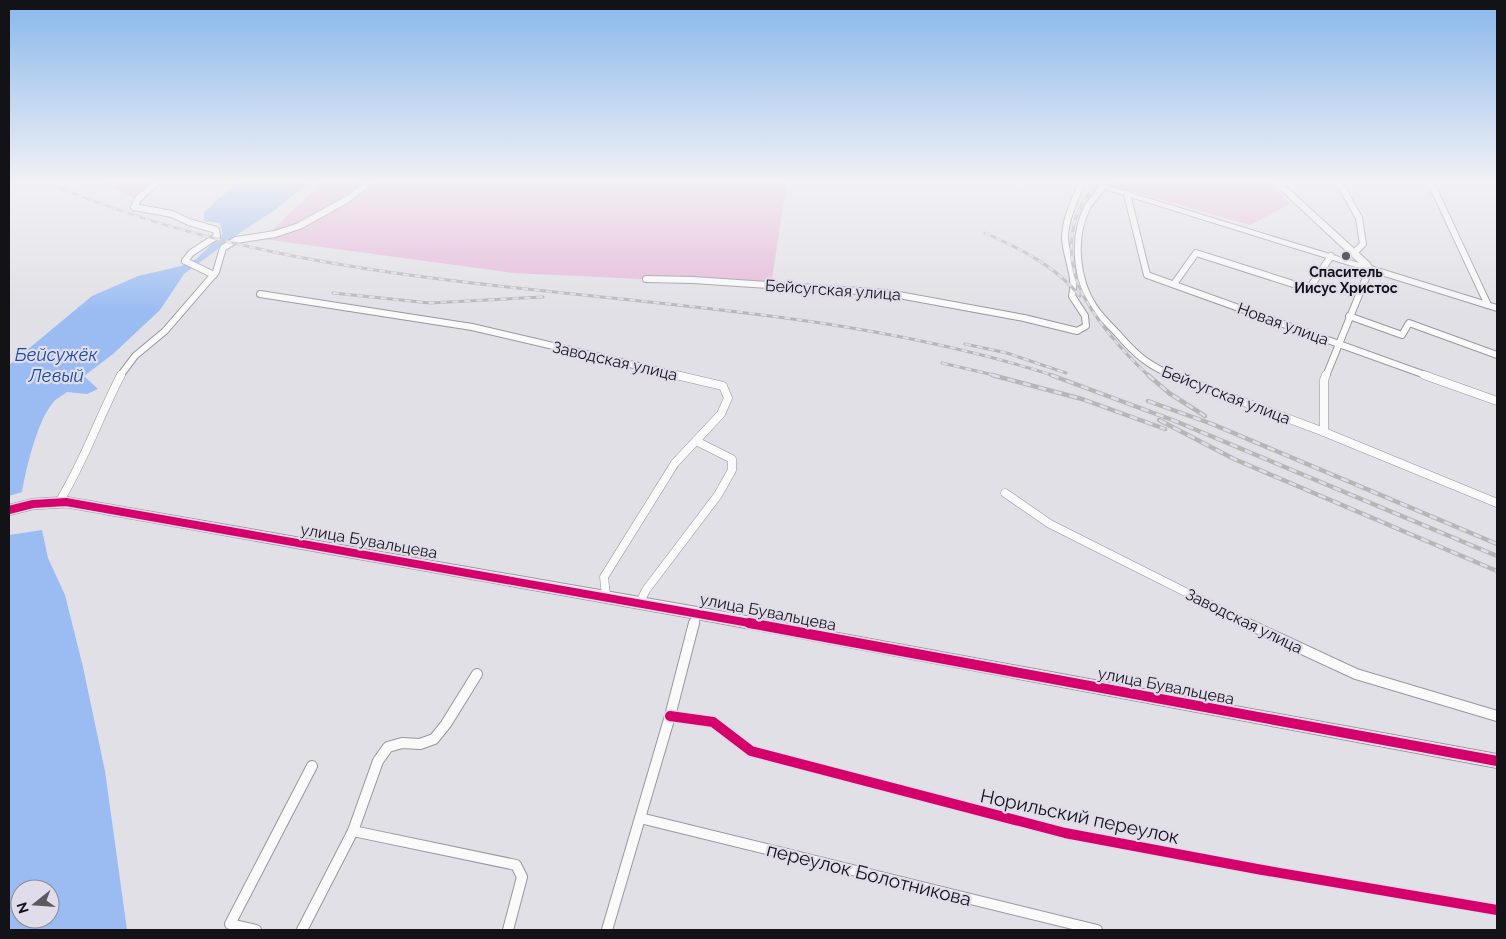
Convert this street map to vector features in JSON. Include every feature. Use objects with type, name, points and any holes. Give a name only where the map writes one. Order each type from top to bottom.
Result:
[{"type":"street","points":[[199,225],[216,230],[217,236],[191,253],[185,261],[214,275]]},
{"type":"street","points":[[59,502],[75,476],[102,411],[123,370],[134,356],[165,331],[214,275],[223,248],[236,240],[252,239],[301,225]]},
{"type":"street","name":"Бейсугская улица","points":[[646,279],[693,280],[888,293],[1024,318],[1077,331],[1086,326],[1084,316],[1072,296],[1075,289],[1067,250],[1065,231],[1067,225]]},
{"type":"street","name":"Бейсугская улица","points":[[1080,225],[1077,242],[1083,284],[1094,307],[1136,355],[1161,372],[1185,378],[1324,432],[1497,503]]},
{"type":"street","name":"Новая улица","points":[[1134,225],[1147,275],[1497,401]]},
{"type":"street","points":[[1228,225],[1493,307]]},
{"type":"street","points":[[1323,225],[1370,268]]},
{"type":"street","points":[[1354,253],[1363,244],[1360,225]]},
{"type":"street","points":[[1452,225],[1493,307]]},
{"type":"street","points":[[1174,284],[1196,253],[1309,289],[1340,240]]},
{"type":"street","points":[[1324,432],[1324,380],[1370,268]]},
{"type":"street","name":"Заводская улица","points":[[260,294],[472,327],[723,386],[728,398],[721,414],[675,463],[604,577],[606,596]]},
{"type":"street","points":[[1349,316],[1402,335],[1409,323],[1497,355]]},
{"type":"street","points":[[640,602],[646,590],[718,495],[732,470],[732,459],[696,441]]},
{"type":"street","name":"Заводская улица","points":[[1005,493],[1050,524],[1356,674],[1497,716]]},
{"type":"street","name":"улица Бувальцева","points":[[9,510],[32,504],[59,502],[76,504],[640,602],[1497,761]]},
{"type":"street","points":[[607,930],[670,716],[697,613]]},
{"type":"street","points":[[302,930],[353,831],[378,761],[388,747],[402,743],[420,744],[434,739],[446,724],[476,674]]},
{"type":"street","name":"Норильский переулок","points":[[670,716],[713,722],[751,751],[1065,834],[1497,910]]},
{"type":"street","points":[[256,930],[230,924],[312,766]]},
{"type":"street","name":"переулок Болотникова","points":[[640,818],[1098,930]]},
{"type":"street","points":[[353,831],[516,865],[522,877],[508,930]]},
{"type":"shaded area","points":[[278,225],[780,225],[771,285],[514,273],[263,239]]},
{"type":"water","name":"Бейсужёк Левый","points":[[220,225],[252,225],[184,274],[160,310],[113,354],[84,376],[98,389],[87,394],[67,392],[53,402],[37,434],[22,492],[9,496],[9,365],[92,296],[138,276],[181,266],[196,259],[223,234]]},
{"type":"water","points":[[42,530],[48,558],[65,595],[83,667],[105,771],[127,930],[9,930],[9,535]]},
{"type":"railway","points":[[166,225],[291,256],[418,276],[804,320],[931,343],[1055,376]]},
{"type":"railway","points":[[1074,225],[1071,248],[1076,279],[1082,293],[1104,327],[1121,348],[1148,375]]},
{"type":"railway","points":[[985,233],[1036,259],[1059,275],[1080,296]]},
{"type":"railway","points":[[333,293],[430,303],[543,297]]},
{"type":"railway","points":[[965,344],[1007,353],[1066,373]]},
{"type":"railway","points":[[942,363],[998,376]]},
{"type":"railway","points":[[992,375],[1082,399],[1165,429]]},
{"type":"railway","points":[[1051,375],[1175,421],[1497,556]]},
{"type":"railway","points":[[1148,375],[1169,393],[1205,416]]},
{"type":"railway","points":[[1148,401],[1212,424],[1497,544]]},
{"type":"railway","points":[[1159,420],[1234,459],[1497,571]]},
{"type":"cycle path","points":[[9,510],[33,504],[66,502],[697,613],[1497,761]]},
{"type":"cycle path","points":[[670,716],[713,722],[751,751],[1065,833],[1257,869],[1497,910]]},
{"type":"place","name":"Спаситель Иисус Христос","points":[[1346,256]]}]
